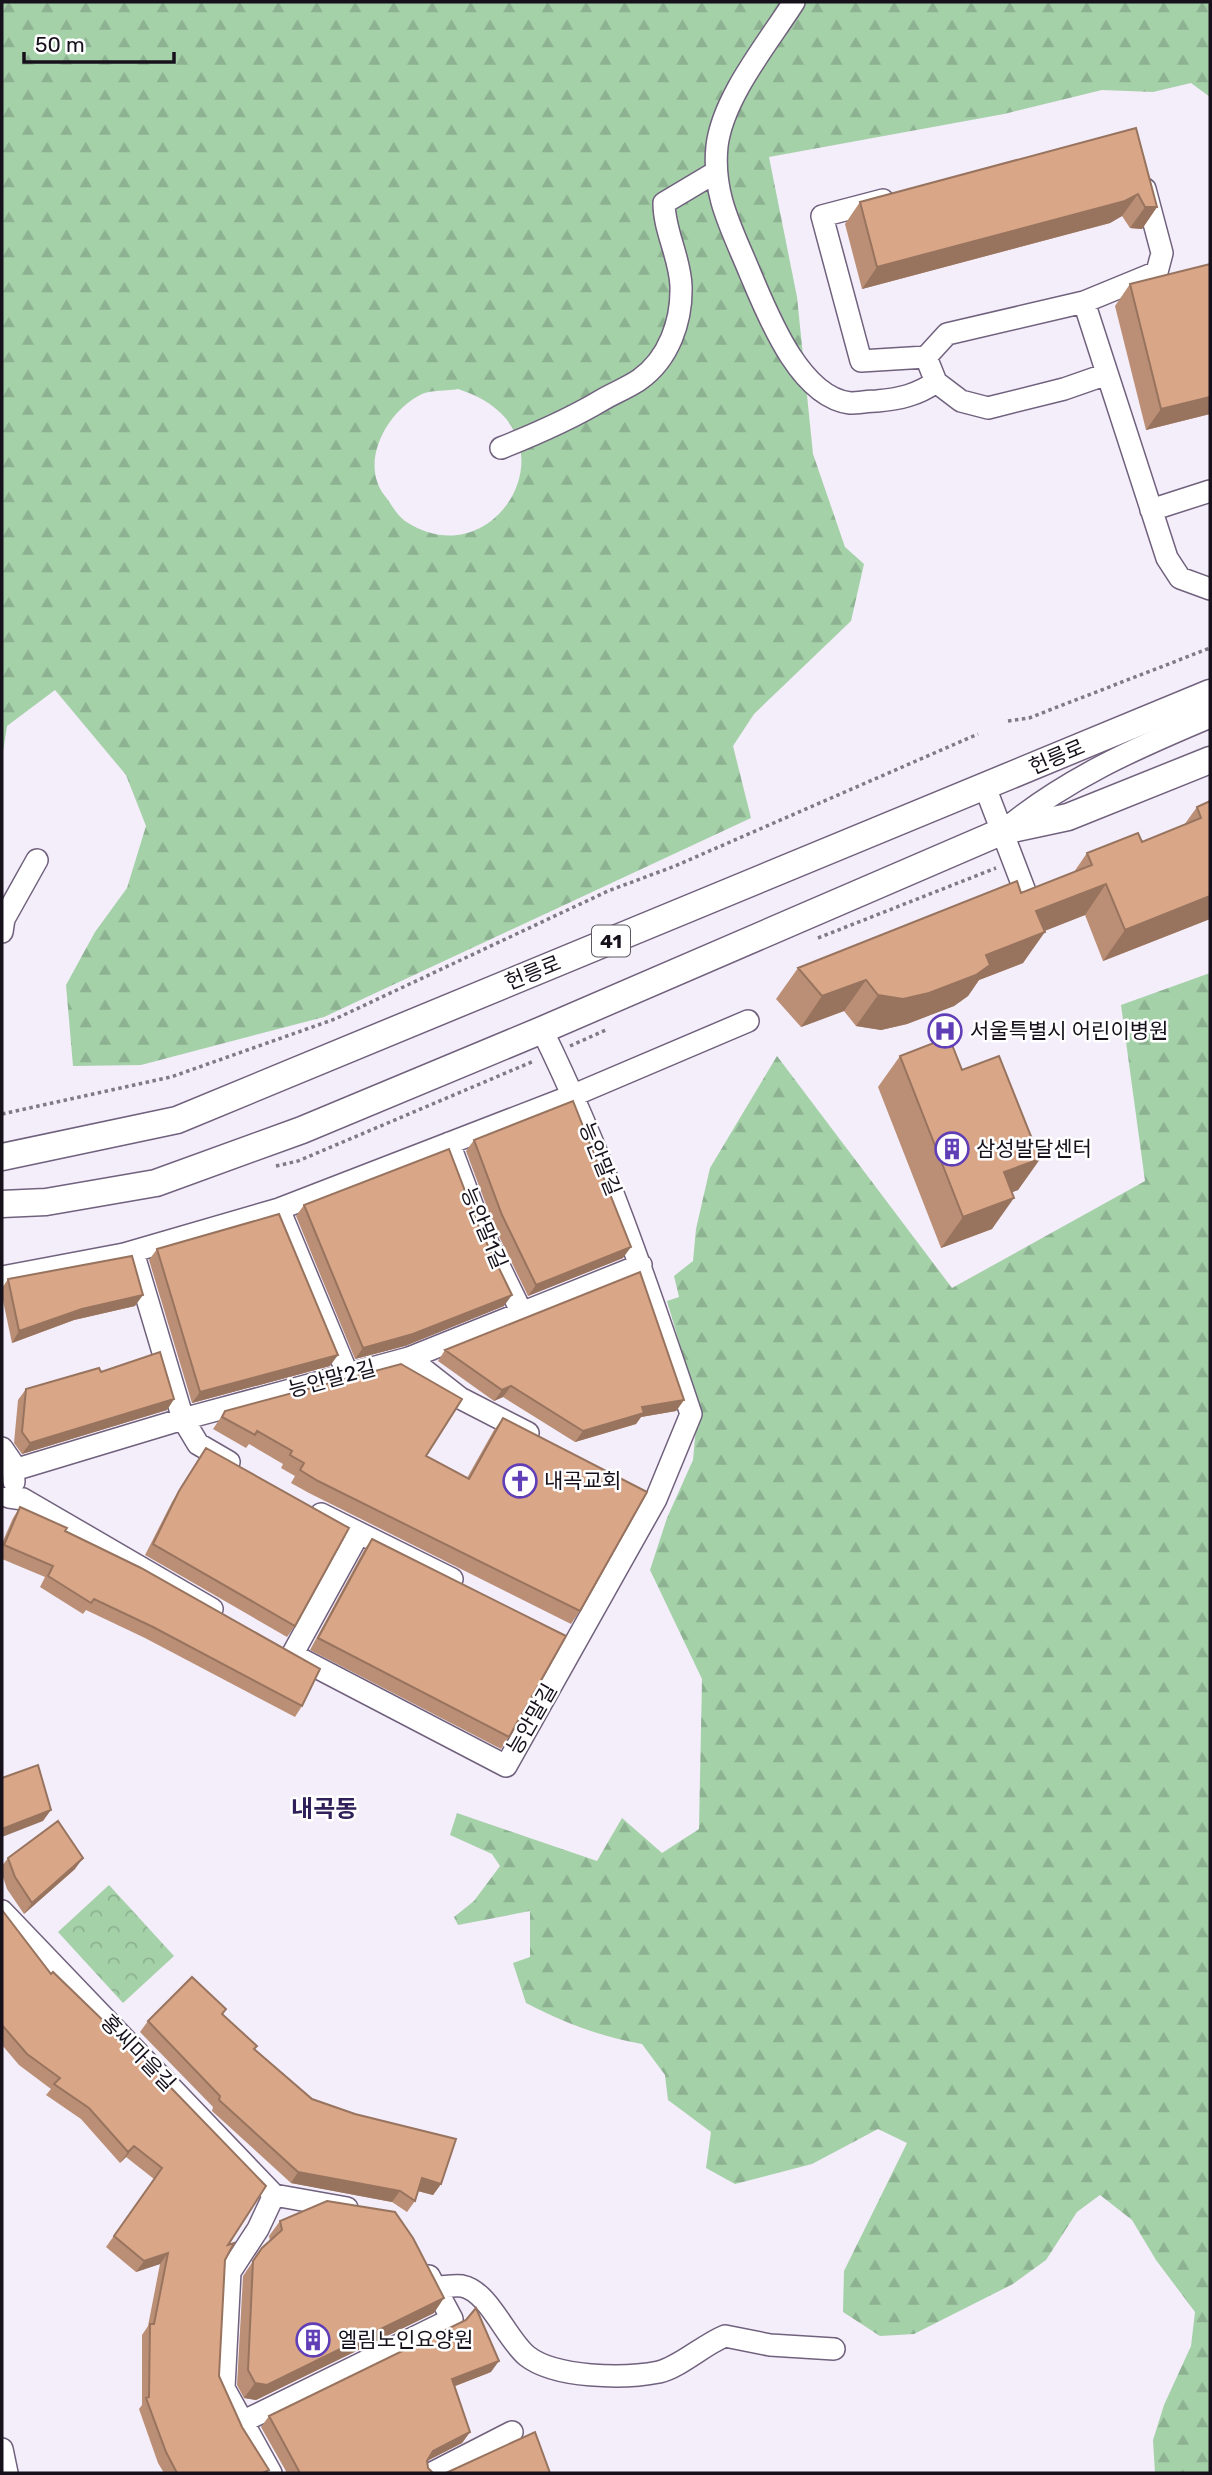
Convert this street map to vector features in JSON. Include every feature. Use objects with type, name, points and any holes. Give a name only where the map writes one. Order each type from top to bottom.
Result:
[{"type":"main road","name":"헌릉로","points":[[2,1157],[177,1120],[1210,693]]},
{"type":"main road","points":[[2,1204],[46,1202],[156,1184],[302,1130],[542,1030],[1003,831],[1068,817],[1210,760]]},
{"type":"street","points":[[794,2],[744,77],[726,116],[718,143],[716,172],[719,199],[774,327],[791,358],[823,390],[848,403],[917,395],[936,382]]},
{"type":"street","points":[[501,448],[568,421],[641,379],[663,355],[674,334],[681,284],[672,240],[664,220],[664,203],[716,172]]},
{"type":"street","points":[[902,195],[822,216],[861,361],[926,358],[947,334],[1084,302],[1157,272],[1162,253],[1140,174]]},
{"type":"street","points":[[1084,302],[1167,558],[1180,578],[1210,589]]},
{"type":"street","points":[[926,358],[936,382],[961,401],[988,408],[1064,389],[1107,374]]},
{"type":"street","points":[[1151,510],[1210,491]]},
{"type":"street","points":[[1003,831],[1042,798],[1144,745],[1210,717]]},
{"type":"street","points":[[985,788],[1026,894]]},
{"type":"street","points":[[3,923],[37,860]]},
{"type":"street","name":"능안말길","points":[[574,1095],[748,1021]]},
{"type":"street","name":"능안말길","points":[[268,1641],[506,1766],[576,1641],[691,1414],[641,1265],[574,1095],[542,1030]]},
{"type":"street","points":[[2,1278],[133,1252],[279,1209],[574,1095]]},
{"type":"street","name":"능안말1길","points":[[449,1143],[482,1231],[522,1313]]},
{"type":"street","points":[[279,1209],[348,1374]]},
{"type":"street","points":[[133,1252],[183,1419],[198,1444],[245,1471]]},
{"type":"street","name":"능안말2길","points":[[14,1470],[183,1419],[408,1358],[641,1265]]},
{"type":"street","points":[[408,1358],[460,1398],[545,1442]]},
{"type":"street","points":[[2,1448],[14,1470],[5,1501],[23,1499],[233,1621]]},
{"type":"street","points":[[303,1505],[468,1587]]},
{"type":"street","points":[[292,1655],[359,1533]]},
{"type":"street","points":[[552,1629],[576,1641]]},
{"type":"street","name":"홍씨마을길","points":[[2,1911],[274,2195]]},
{"type":"street","points":[[271,2473],[224,2388],[230,2272],[258,2229],[274,2195],[364,2211]]},
{"type":"street","points":[[244,2421],[452,2319],[418,2256]]},
{"type":"street","points":[[435,2287],[464,2286],[482,2297],[511,2339],[527,2355],[547,2368],[598,2374],[661,2371],[725,2336],[770,2345],[834,2349]]},
{"type":"street","points":[[432,2473],[512,2432]]},
{"type":"street","points":[[2,2449],[7,2473]]},
{"type":"path","points":[[1008,721],[1029,718],[1210,648]]},
{"type":"path","points":[[2,1114],[171,1077],[335,1019],[608,891],[675,866],[978,734]]},
{"type":"green space","points":[[2,2],[1210,2],[1210,97],[1191,83],[1153,92],[1102,90],[1004,114],[769,157],[797,297],[813,454],[845,547],[864,564],[851,621],[754,714],[733,746],[751,818],[324,1017],[141,1065],[73,1066],[66,985],[95,932],[127,888],[146,826],[126,775],[55,690],[7,726],[2,758]],"holes":[[[458,389],[496,409],[516,435],[521,465],[514,493],[496,517],[470,532],[439,535],[405,521],[377,483],[376,453],[388,424],[410,402],[430,392]]]},
{"type":"green space","points":[[1210,973],[1210,2473],[1155,2473],[1153,2440],[1164,2405],[1191,2346],[1195,2312],[1156,2260],[1132,2220],[1100,2195],[1077,2212],[1046,2260],[1013,2284],[914,2334],[880,2336],[843,2312],[844,2271],[907,2143],[878,2129],[812,2164],[735,2184],[706,2168],[711,2132],[668,2100],[665,2075],[642,2044],[582,2028],[526,2003],[513,1963],[530,1957],[530,1911],[458,1925],[454,1917],[474,1901],[500,1866],[492,1854],[450,1835],[457,1813],[597,1861],[622,1818],[662,1853],[699,1829],[702,1679],[650,1570],[667,1518],[693,1460],[698,1406],[667,1301],[679,1297],[674,1276],[693,1261],[696,1229],[710,1168],[777,1056],[952,1288],[1145,1181],[1121,1005]]},
{"type":"green space","points":[[109,1885],[174,1956],[123,2003],[58,1932]]},
{"type":"building","points":[[1136,128],[1157,207],[1145,207],[1138,194],[1125,201],[877,267],[860,202]]},
{"type":"building","points":[[1210,264],[1210,397],[1161,409],[1130,284]]},
{"type":"building","points":[[1210,801],[1210,896],[1125,930],[1106,884],[1036,911],[1045,932],[986,955],[990,965],[976,975],[929,993],[903,999],[878,995],[866,980],[822,996],[798,968],[1017,881],[1021,893],[1092,865],[1087,853],[1138,833],[1142,842],[1201,818],[1197,807]]},
{"type":"building","points":[[949,1037],[962,1070],[999,1056],[1040,1159],[1004,1172],[1014,1198],[963,1217],[900,1056]]},
{"type":"building","points":[[573,1101],[631,1247],[536,1285],[502,1215],[474,1140]]},
{"type":"building","points":[[449,1149],[478,1225],[512,1295],[413,1334],[363,1348],[304,1205]]},
{"type":"building","points":[[279,1214],[338,1355],[200,1392],[157,1249]]},
{"type":"building","points":[[132,1256],[143,1295],[82,1309],[19,1331],[8,1279]]},
{"type":"building","points":[[640,1272],[684,1400],[642,1407],[644,1413],[583,1431],[511,1386],[502,1390],[445,1350]]},
{"type":"building","points":[[160,1352],[174,1399],[30,1443],[22,1432],[26,1389],[99,1368],[101,1372]]},
{"type":"building","points":[[401,1364],[462,1399],[426,1456],[469,1479],[503,1418],[647,1492],[580,1611],[318,1481],[300,1470],[304,1463],[290,1455],[292,1451],[257,1431],[255,1435],[222,1417],[225,1411]]},
{"type":"building","points":[[206,1448],[349,1528],[295,1626],[153,1544],[179,1491]]},
{"type":"building","points":[[20,1507],[67,1528],[65,1531],[141,1568],[320,1669],[302,1706],[153,1627],[94,1599],[91,1603],[48,1576],[53,1566],[4,1545]]},
{"type":"building","points":[[372,1539],[566,1636],[509,1737],[318,1638]]},
{"type":"building","points":[[38,1765],[51,1810],[2,1829],[2,1778]]},
{"type":"building","points":[[58,1821],[83,1858],[32,1903],[15,1877],[8,1858]]},
{"type":"building","points":[[2,1910],[51,1974],[53,1972],[147,2063],[266,2186],[228,2245],[234,2243],[225,2260],[219,2376],[242,2427],[269,2470],[263,2473],[177,2473],[166,2452],[146,2398],[149,2397],[150,2324],[154,2324],[168,2253],[144,2261],[114,2236],[162,2168],[134,2146],[128,2152],[89,2108],[54,2084],[60,2078],[27,2054],[2,2025]]},
{"type":"building","points":[[192,1977],[226,2009],[222,2014],[257,2046],[254,2049],[312,2099],[355,2114],[456,2139],[441,2184],[422,2178],[415,2201],[400,2191],[298,2172],[219,2100],[220,2096],[148,2021]]},
{"type":"building","points":[[327,2201],[395,2212],[413,2238],[444,2298],[267,2385],[255,2383],[248,2370],[253,2261],[262,2248],[282,2230],[280,2221]]},
{"type":"building","points":[[476,2308],[499,2361],[452,2379],[470,2432],[433,2451],[427,2461],[428,2468],[433,2473],[300,2473],[269,2416],[466,2320]]},
{"type":"building","points":[[535,2432],[550,2473],[446,2473]]},
{"type":"place","name":"서울특별시 어린이병원","points":[[945,1031]]},
{"type":"place","name":"삼성발달센터","points":[[952,1149]]},
{"type":"place","name":"내곡교회","points":[[520,1481]]},
{"type":"place","name":"엘림노인요양원","points":[[313,2340]]},
{"type":"district","name":"내곡동","points":[[324,1809]]}]
